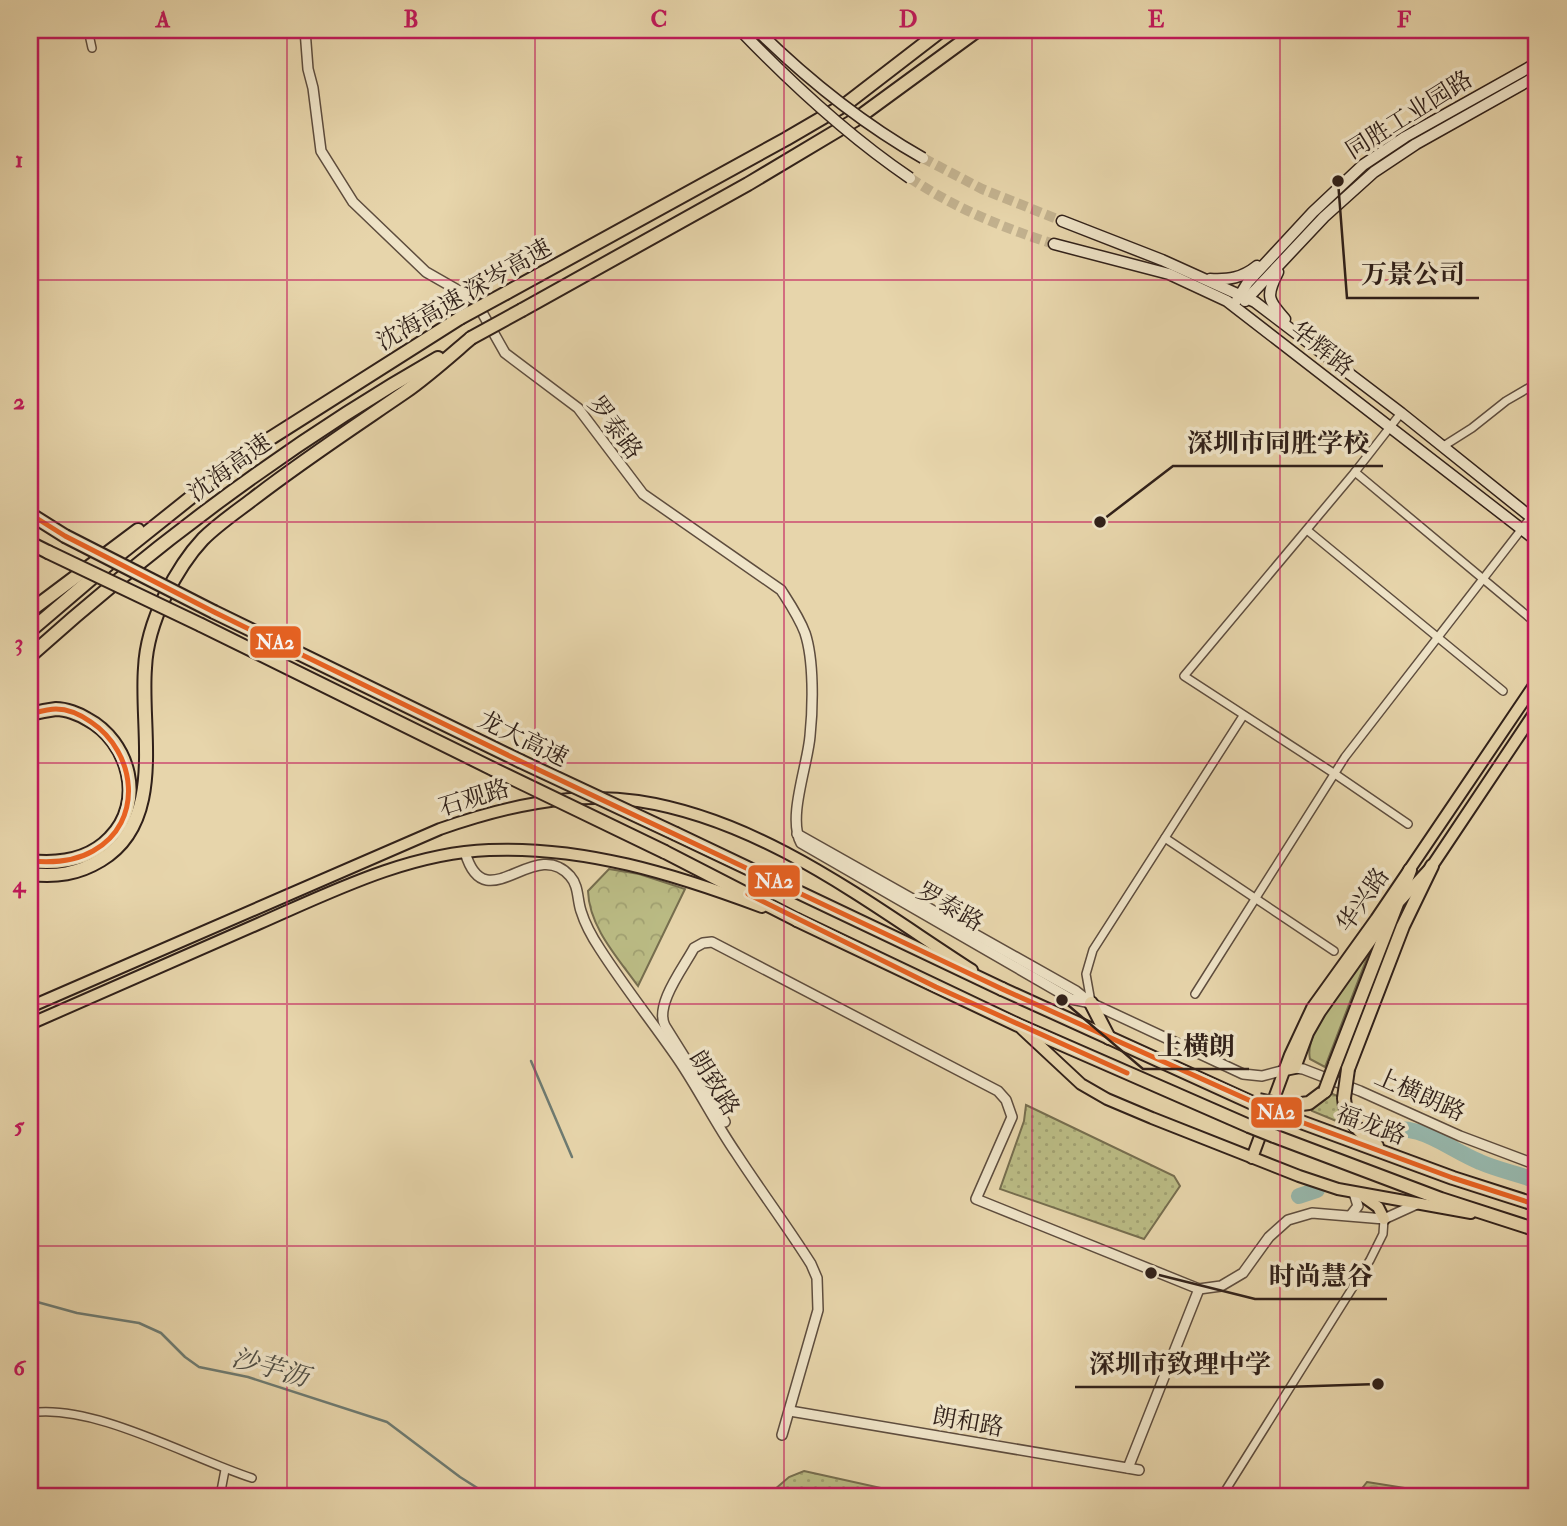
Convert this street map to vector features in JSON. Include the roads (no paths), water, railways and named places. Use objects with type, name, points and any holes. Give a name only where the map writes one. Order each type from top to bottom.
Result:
[{"type":"highway","name":"沈海高速 深岑高速","points":[[30,631],[125,550],[244,455],[460,318],[846,104],[942,30]]},
{"type":"highway","name":"沈海高速 深岑高速","points":[[471,338],[671,228],[855,120],[978,30]]},
{"type":"highway","name":"沈海高速","points":[[30,656],[153,551],[243,483],[351,410],[471,338]]},
{"type":"highway","points":[[30,874],[47,876],[71,873],[93,865],[116,849],[133,826],[140,807],[145,778],[143,690],[149,636],[164,597],[182,565],[225,520],[274,482],[409,389],[471,338]]},
{"type":"highway","points":[[30,611],[202,479],[244,455]]},
{"type":"highway","name":"龙大高速","points":[[30,517],[214,612],[520,761],[1002,989]]},
{"type":"highway","name":"龙大高速","points":[[30,543],[664,852],[797,920]]},
{"type":"highway","points":[[30,714],[59,709],[98,724],[110,735],[122,754],[128,769],[130,786],[121,821],[111,837],[96,849],[63,862],[30,861]]},
{"type":"highway","points":[[1382,1151],[1352,1123],[1345,1107],[1349,1069],[1403,926],[1432,866]]},
{"type":"highway","points":[[1284,1111],[1309,1104],[1325,1091],[1410,870]]},
{"type":"highway","name":"福龙路","points":[[797,920],[1018,1025],[1249,1126],[1441,1199],[1537,1230]]},
{"type":"highway","name":"福龙路","points":[[1002,989],[1234,1093],[1453,1178],[1537,1205]]},
{"type":"highway","points":[[1091,1003],[1109,1038]]},
{"type":"main road","points":[[740,30],[828,114],[911,178]]},
{"type":"main road","points":[[757,30],[851,109],[923,158]]},
{"type":"main road","name":"同胜工业园路","points":[[1236,307],[1277,251],[1329,197],[1375,156],[1537,63]]},
{"type":"main road","name":"同胜工业园路","points":[[1243,296],[1285,260],[1337,205],[1386,163],[1537,76]]},
{"type":"main road","name":"华辉路","points":[[1062,221],[1243,296],[1299,335],[1534,520]]},
{"type":"main road","name":"华辉路","points":[[1054,244],[1169,274],[1236,307],[1537,541]]},
{"type":"main road","points":[[1202,278],[1238,278],[1277,251]]},
{"type":"main road","points":[[1285,260],[1271,286],[1269,297],[1299,335]]},
{"type":"main road","name":"华兴路","points":[[1252,1158],[1290,1069],[1312,1008],[1410,870],[1537,681]]},
{"type":"main road","name":"华兴路","points":[[1290,1069],[1320,1012],[1394,907],[1432,866],[1537,709]]},
{"type":"main road","name":"石观路","points":[[30,1007],[440,829],[480,815],[522,805],[604,798],[670,808],[708,818],[752,836],[834,880],[1002,989]]},
{"type":"main road","name":"石观路","points":[[30,1024],[328,893],[393,868],[465,852],[546,851],[646,868],[694,882],[797,920]]},
{"type":"main road","points":[[1018,1025],[1066,1071],[1093,1092],[1252,1158],[1354,1193],[1498,1217]]},
{"type":"main road","points":[[1354,1193],[1373,1202],[1384,1219]]},
{"type":"street","points":[[88,30],[92,48]]},
{"type":"street","name":"罗泰路","points":[[305,30],[308,69],[321,151],[353,202],[426,272],[475,300],[505,353],[578,408],[643,494],[781,590],[795,611],[805,634],[811,689],[810,736],[797,817],[797,834],[1076,991],[1091,1003],[1242,1074],[1262,1076],[1290,1069]]},
{"type":"street","points":[[1442,447],[1506,401],[1537,383]]},
{"type":"street","points":[[1401,414],[1184,676],[1408,824]]},
{"type":"street","points":[[1355,472],[1537,624]]},
{"type":"street","points":[[1195,994],[1345,757],[1522,529],[1534,520]]},
{"type":"street","points":[[1307,530],[1503,691]]},
{"type":"street","points":[[1091,1003],[1086,974],[1093,950],[1243,716]]},
{"type":"street","points":[[1165,838],[1334,951]]},
{"type":"street","name":"朗致路","points":[[465,852],[474,873],[484,881],[542,865],[560,868],[570,875],[577,887],[585,921],[598,947],[681,1064],[736,1154],[811,1264],[817,1278],[818,1310],[782,1435]]},
{"type":"street","points":[[725,1122],[665,1026],[661,1015],[664,1002],[694,948],[712,942],[998,1091],[1006,1100],[1012,1117],[976,1199],[1199,1289],[1221,1286],[1242,1273],[1269,1237],[1288,1220],[1312,1213],[1384,1219],[1410,1206],[1423,1204]]},
{"type":"street","name":"上横朗路","points":[[1290,1069],[1304,1069],[1448,1131],[1537,1165]]},
{"type":"street","points":[[1351,1216],[1358,1206],[1354,1193]]},
{"type":"street","points":[[1222,1496],[1370,1260],[1383,1234],[1384,1219]]},
{"type":"street","points":[[1128,1468],[1199,1289]]},
{"type":"street","points":[[30,1413],[59,1411],[79,1415],[252,1478]]},
{"type":"street","name":"朗和路","points":[[790,1411],[1139,1470]]},
{"type":"street","points":[[220,1496],[225,1470]]},
{"type":"waterway","points":[[531,1061],[572,1157]]},
{"type":"waterway","points":[[1378,1132],[1393,1129],[1419,1132],[1480,1162],[1537,1181]]},
{"type":"waterway","points":[[1299,1196],[1317,1190]]},
{"type":"waterway","name":"沙芋沥","points":[[30,1300],[77,1313],[139,1323],[161,1333],[199,1367],[248,1377],[387,1422],[490,1496]]},
{"type":"tunnel","points":[[923,158],[982,189],[1062,221]]},
{"type":"tunnel","points":[[910,178],[944,199],[980,216],[1054,244]]},
{"type":"place","name":"万景公司","points":[[1338,181]]},
{"type":"place","name":"深圳市同胜学校","points":[[1100,522]]},
{"type":"place","name":"上横朗","points":[[1062,1000]]},
{"type":"place","name":"时尚慧谷","points":[[1151,1273]]},
{"type":"place","name":"深圳市致理中学","points":[[1378,1384]]}]
